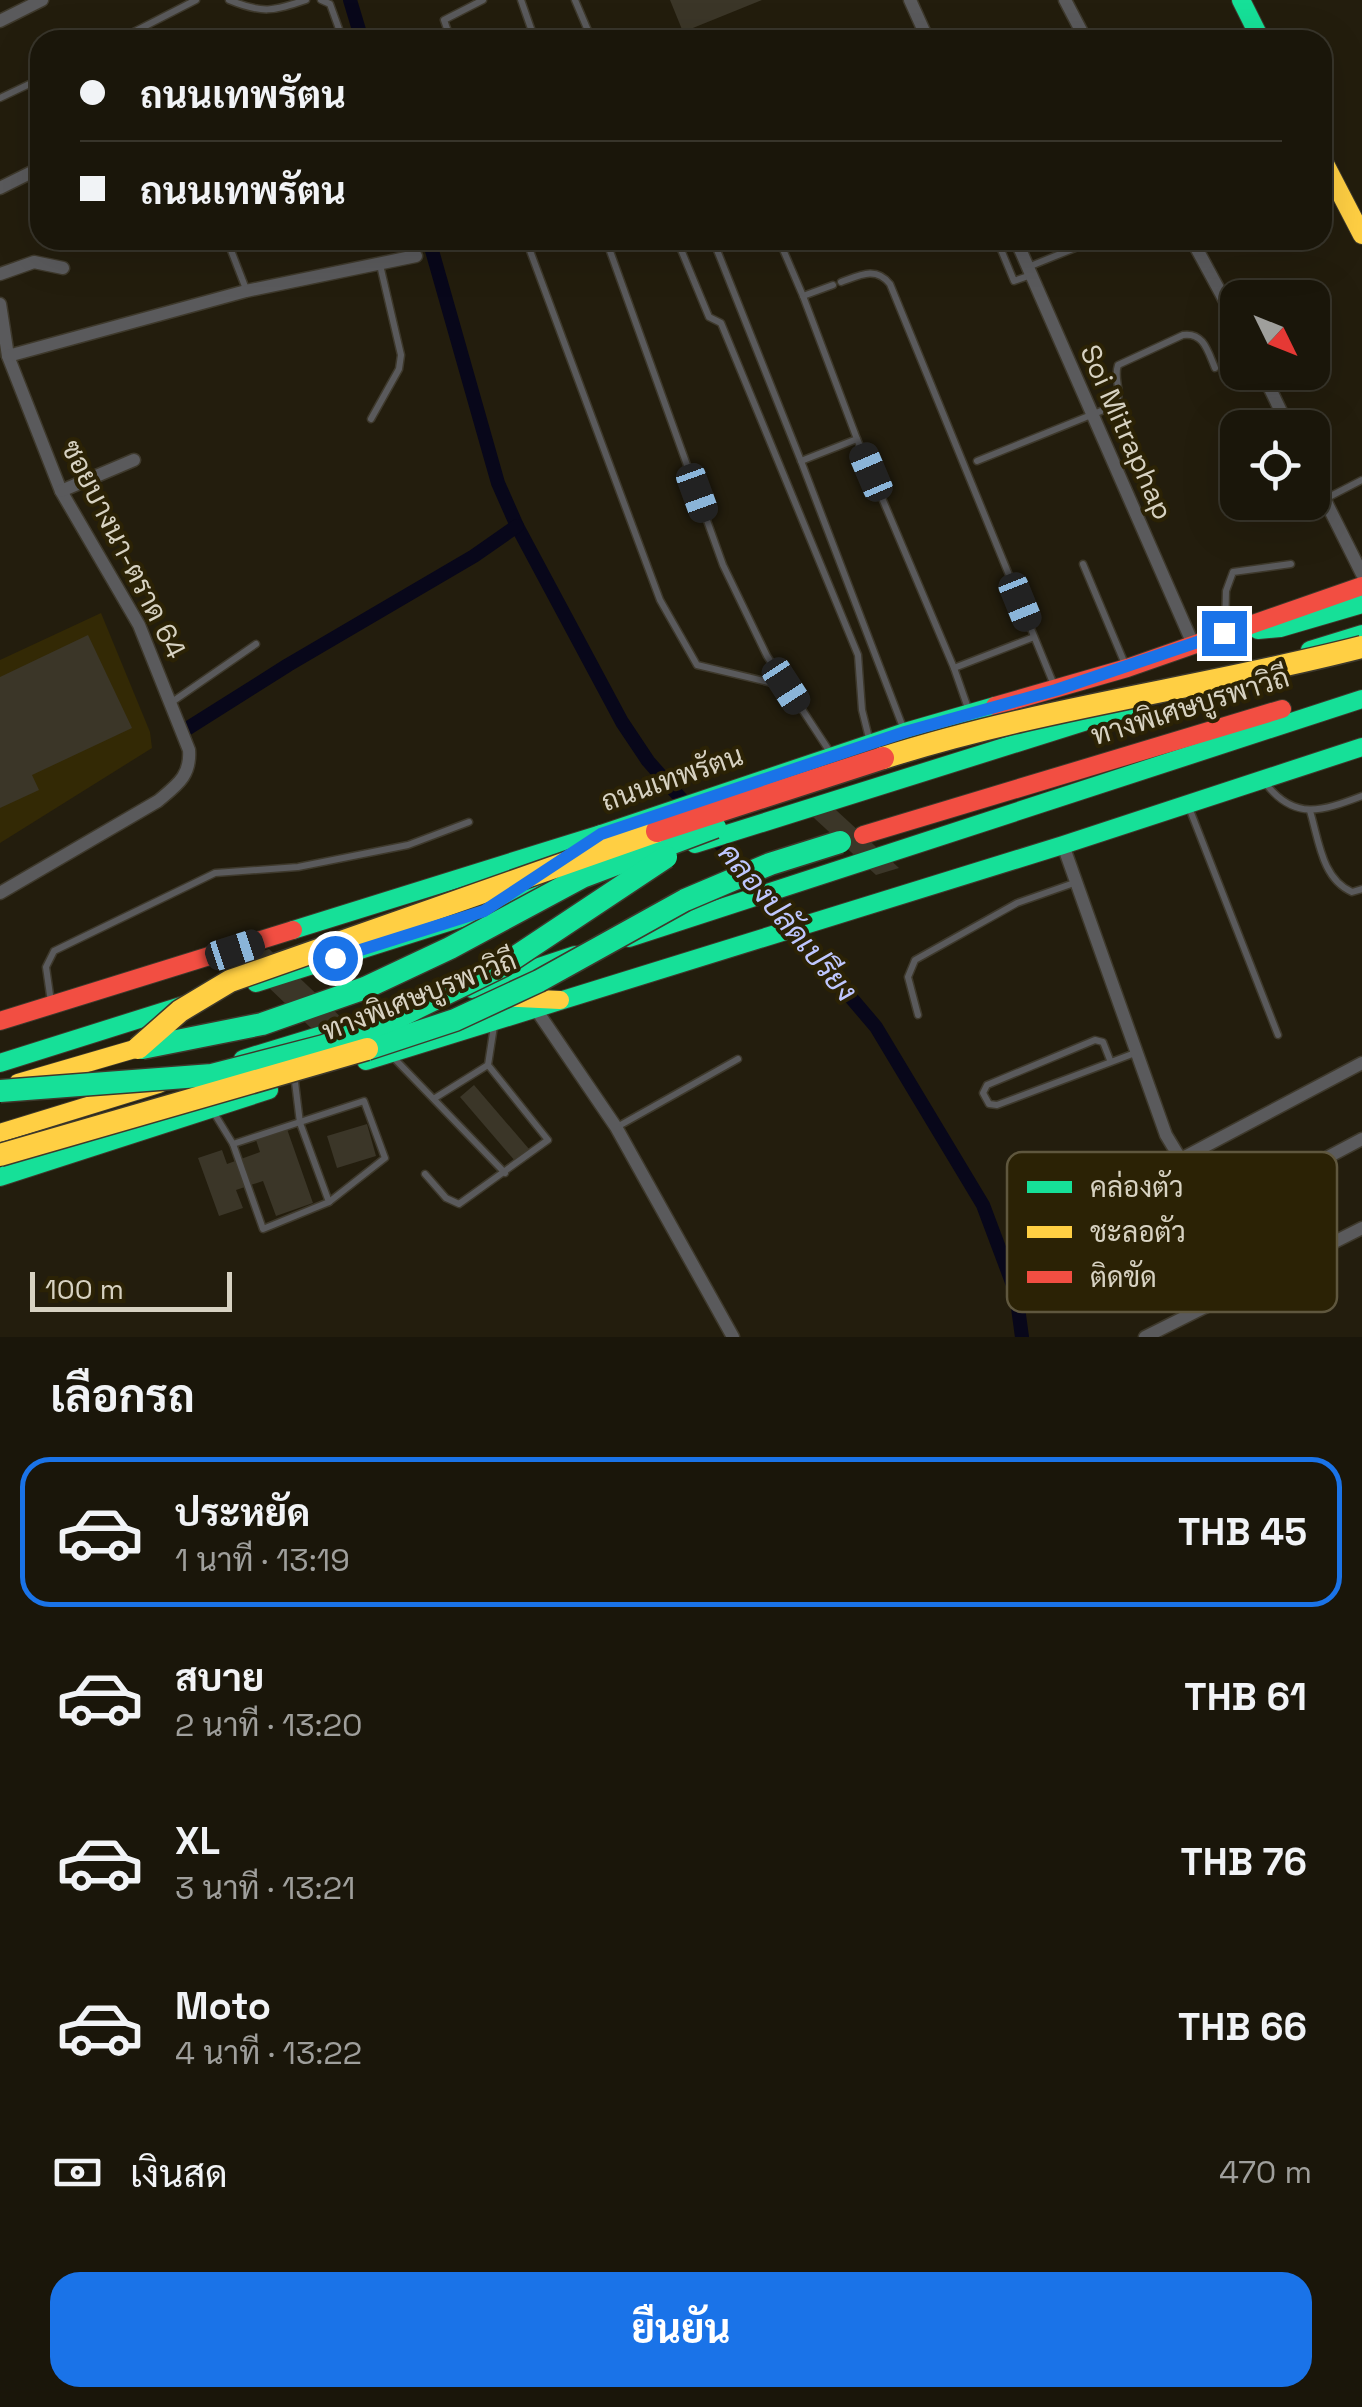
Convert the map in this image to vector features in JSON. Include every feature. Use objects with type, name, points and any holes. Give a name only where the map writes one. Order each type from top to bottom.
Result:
[{"type":"main road","points":[[1241,0],[1257,30]]},
{"type":"main road","points":[[1332,178],[1362,236]]},
{"type":"main road","name":"ถนนเทพรัตน","points":[[0,1021],[601,834],[905,732],[1127,668],[1362,586]]},
{"type":"main road","points":[[1224,634],[1280,628],[1362,604]]},
{"type":"main road","points":[[0,1063],[684,848],[730,828],[1362,634]]},
{"type":"main road","points":[[138,1048],[180,1011],[230,981],[727,807],[925,745],[1051,713],[1281,668],[1362,646]]},
{"type":"main road","name":"ทางพิเศษบูรพาวิถี","points":[[0,1089],[138,1048],[262,1024],[365,988],[582,878],[928,758],[1000,739],[1284,681],[1362,660]]},
{"type":"main road","name":"ทางพิเศษบูรพาวิถี","points":[[0,1156],[313,1067],[455,1020],[539,981],[699,893],[770,864],[1362,684]]},
{"type":"main road","points":[[0,1133],[450,996],[1362,698]]},
{"type":"main road","points":[[0,1177],[294,1082],[1063,845],[1362,747]]},
{"type":"main road","points":[[0,1089],[209,1075],[246,1068],[368,1030],[503,966],[627,880],[730,828]]},
{"type":"main road","points":[[484,911],[601,834]]},
{"type":"main road","points":[[450,996],[560,1000]]},
{"type":"street","points":[[0,21],[42,0]]},
{"type":"street","points":[[910,0],[924,30]]},
{"type":"street","points":[[1064,0],[1080,30]]},
{"type":"street","points":[[0,188],[30,173]]},
{"type":"street","name":"Soi Mitraphap","points":[[1020,250],[1193,644]]},
{"type":"street","points":[[1197,250],[1220,292]]},
{"type":"street","points":[[4,358],[246,291],[416,256]]},
{"type":"street","points":[[0,274],[34,262],[63,268]]},
{"type":"street","name":"ซอยบางนา-ตราด 64","points":[[0,304],[4,358],[61,491],[139,625],[190,750],[188,773],[158,800],[0,893]]},
{"type":"street","points":[[61,491],[134,460]]},
{"type":"street","points":[[1330,509],[1362,574]]},
{"type":"street","points":[[1063,845],[1166,1135],[1176,1152]]},
{"type":"street","points":[[535,1008],[616,1128],[733,1337]]},
{"type":"street","points":[[1195,1152],[1362,1062]]},
{"type":"street","points":[[1337,1152],[1362,1139]]},
{"type":"street","points":[[1337,1241],[1362,1228]]},
{"type":"street","points":[[1145,1337],[1195,1312]]},
{"type":"lane","points":[[138,30],[196,0]]},
{"type":"lane","points":[[229,0],[262,11],[306,0]]},
{"type":"lane","points":[[321,0],[330,4],[340,30]]},
{"type":"lane","points":[[448,30],[444,20],[483,0]]},
{"type":"lane","points":[[520,0],[531,30]]},
{"type":"lane","points":[[575,0],[588,30]]},
{"type":"lane","points":[[0,98],[30,84]]},
{"type":"lane","points":[[231,250],[246,291]]},
{"type":"lane","points":[[530,250],[660,600],[697,665],[786,686]]},
{"type":"lane","points":[[610,250],[722,565],[767,656],[832,756]]},
{"type":"lane","points":[[681,250],[709,316],[721,323],[858,655],[862,710],[870,743]]},
{"type":"lane","points":[[716,250],[905,732]]},
{"type":"lane","points":[[783,250],[970,714]]},
{"type":"lane","points":[[1000,250],[1014,281],[1074,250]]},
{"type":"lane","points":[[371,419],[398,370],[401,355],[380,265]]},
{"type":"lane","points":[[803,296],[872,272],[882,274],[890,284],[1056,690]]},
{"type":"lane","points":[[977,461],[1116,406],[1118,365],[1183,335],[1194,334],[1202,340],[1215,368]]},
{"type":"lane","points":[[801,460],[858,439]]},
{"type":"lane","points":[[1330,496],[1362,480]]},
{"type":"lane","points":[[1083,564],[1127,668]]},
{"type":"lane","points":[[1224,634],[1226,590],[1232,572],[1292,564]]},
{"type":"lane","points":[[954,668],[1034,637]]},
{"type":"lane","points":[[172,702],[256,644]]},
{"type":"lane","points":[[1262,780],[1278,799],[1298,810],[1310,811],[1362,796]]},
{"type":"lane","points":[[1188,804],[1278,1035]]},
{"type":"lane","points":[[1310,811],[1327,869],[1337,886],[1352,892],[1362,889]]},
{"type":"lane","points":[[52,1007],[46,966],[54,951],[215,873],[298,866],[408,844],[469,822]]},
{"type":"lane","points":[[918,1015],[908,977],[915,960],[1017,904],[1074,883]]},
{"type":"lane","points":[[424,1174],[446,1198],[460,1204],[548,1140],[488,1065],[494,1020]]},
{"type":"lane","points":[[1110,1060],[1103,1042],[1095,1040],[987,1085],[983,1093],[986,1100],[997,1105],[1136,1052]]},
{"type":"lane","points":[[389,1054],[505,1172]]},
{"type":"lane","points":[[616,1128],[738,1059]]},
{"type":"lane","points":[[434,1098],[488,1065]]},
{"type":"lane","points":[[294,1082],[300,1123],[329,1202]]},
{"type":"lane","points":[[211,1109],[233,1144],[263,1229],[329,1202],[386,1158],[364,1101],[233,1144]]},
{"type":"shaded area","points":[[101,613],[150,732],[152,748],[0,843],[0,660]]},
{"type":"building","points":[[670,0],[762,0],[688,30],[682,30]]},
{"type":"building","points":[[88,635],[132,728],[32,775],[39,790],[0,808],[0,677]]},
{"type":"building","points":[[824,799],[899,868],[876,875],[801,806]]},
{"type":"building","points":[[269,949],[366,1041],[336,1052],[239,959]]},
{"type":"building","points":[[474,1085],[529,1149],[515,1161],[460,1097]]},
{"type":"building","points":[[367,1124],[376,1156],[337,1168],[327,1136]]},
{"type":"building","points":[[287,1129],[313,1203],[276,1216],[263,1181],[236,1190],[243,1208],[219,1216],[198,1158],[222,1150],[227,1164],[260,1152],[256,1140]]},
{"type":"waterway","name":"คลองปลัดเปรียง","points":[[350,0],[359,30]]},
{"type":"waterway","name":"คลองปลัดเปรียง","points":[[432,250],[498,483],[517,526],[622,722],[648,761],[691,810]]},
{"type":"waterway","points":[[185,730],[474,556],[517,526]]},
{"type":"waterway","name":"คลองปลัดเปรียง","points":[[712,834],[876,1027],[983,1205],[1007,1269]]},
{"type":"waterway","name":"คลองปลัดเปรียง","points":[[1019,1312],[1022,1337]]},
{"type":"traffic: fast","points":[[1241,0],[1256,30]]},
{"type":"traffic: fast","points":[[1258,630],[1280,628],[1362,604]]},
{"type":"traffic: fast","points":[[1310,650],[1362,634]]},
{"type":"traffic: fast","points":[[629,938],[1362,699]]},
{"type":"traffic: fast","points":[[695,844],[1141,704]]},
{"type":"traffic: fast","points":[[293,930],[995,706]]},
{"type":"traffic: fast","points":[[366,1061],[1063,845],[1362,747]]},
{"type":"traffic: fast","points":[[142,1048],[262,1024],[365,988],[450,948],[582,877],[715,827]]},
{"type":"traffic: fast","points":[[562,860],[601,834]]},
{"type":"traffic: fast","points":[[367,1049],[455,1020],[539,981],[685,900],[770,864],[840,842]]},
{"type":"traffic: fast","points":[[0,1091],[212,1075],[324,1046],[398,1017],[502,966],[666,857]]},
{"type":"traffic: fast","points":[[256,983],[540,893]]},
{"type":"traffic: fast","points":[[472,989],[575,955]]},
{"type":"traffic: fast","points":[[0,1063],[187,1004]]},
{"type":"traffic: fast","points":[[243,1059],[351,1026]]},
{"type":"traffic: fast","points":[[0,1177],[269,1090]]},
{"type":"traffic: slow","points":[[1332,177],[1362,235]]},
{"type":"traffic: slow","points":[[883,758],[1002,725],[1362,647]]},
{"type":"traffic: slow","points":[[138,1048],[180,1011],[230,981],[657,831]]},
{"type":"traffic: slow","points":[[499,997],[560,1000]]},
{"type":"traffic: slow","points":[[18,1083],[138,1048]]},
{"type":"traffic: slow","points":[[0,1155],[367,1049]]},
{"type":"traffic: slow","points":[[0,1133],[159,1084]]},
{"type":"traffic: jam","points":[[995,706],[1127,668],[1362,586]]},
{"type":"traffic: jam","points":[[863,835],[1282,709]]},
{"type":"traffic: jam","points":[[657,831],[883,758]]},
{"type":"traffic: jam","points":[[0,1021],[293,930]]},
{"type":"route","points":[[335,958],[484,911],[601,834],[905,732],[1127,668],[1224,633]]}]
